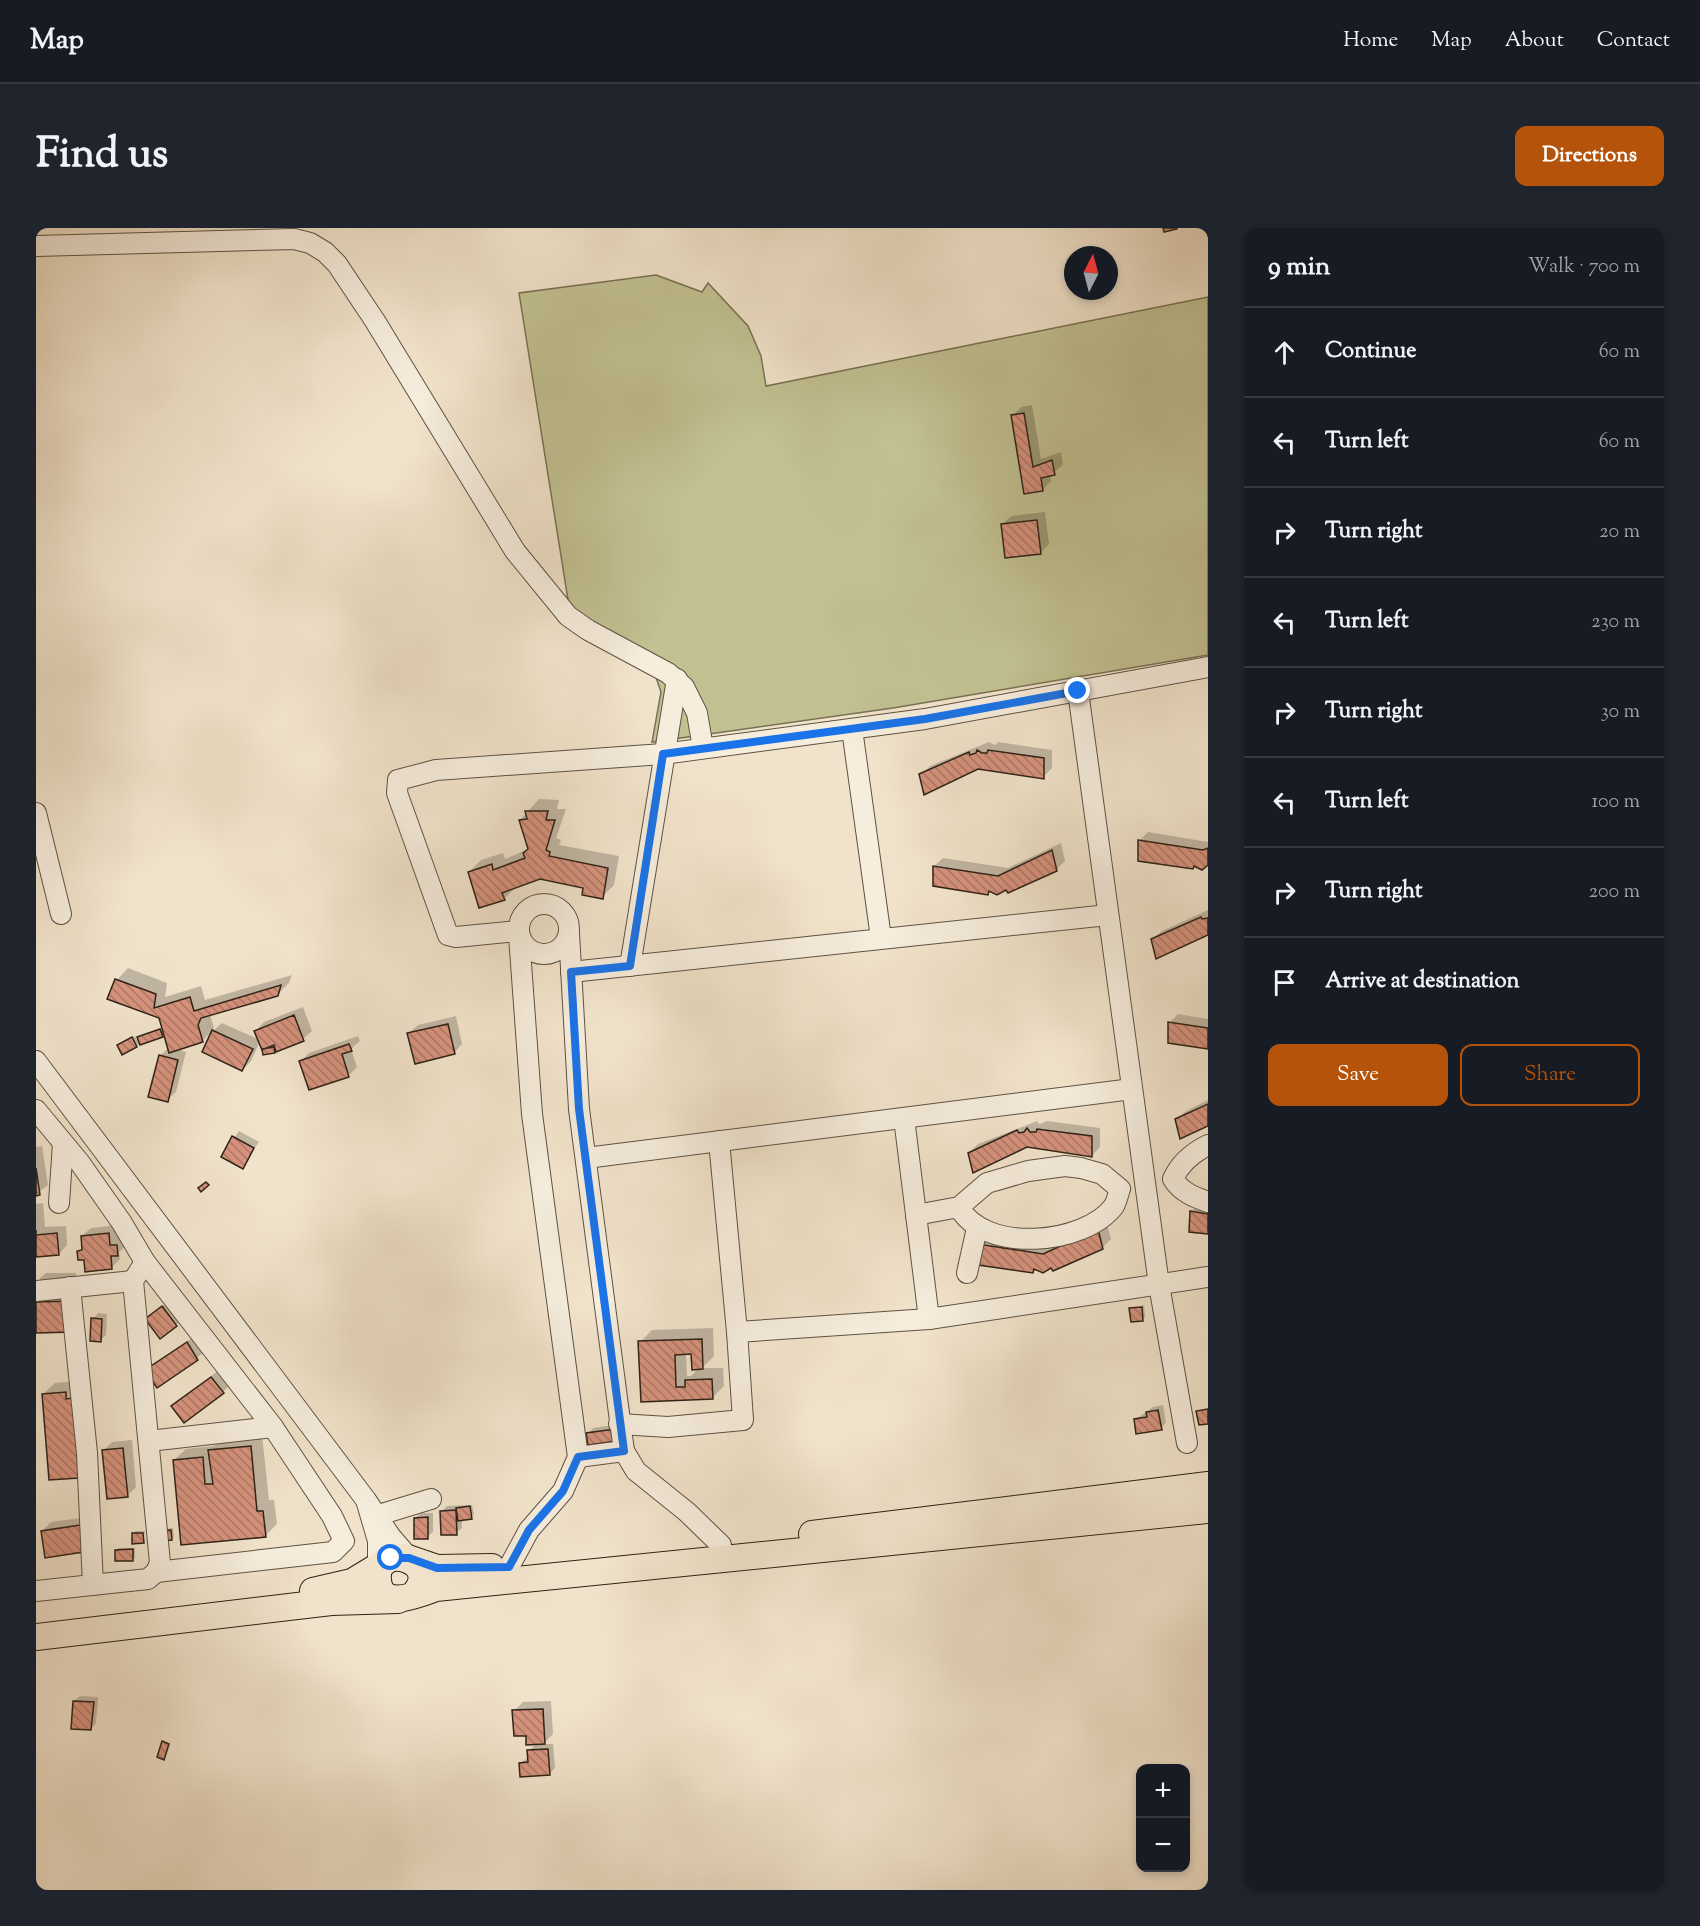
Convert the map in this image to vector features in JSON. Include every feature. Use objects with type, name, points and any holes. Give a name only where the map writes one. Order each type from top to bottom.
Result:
[{"type":"main road","points":[[394,1563],[437,1568],[509,1567],[721,1545],[1208,1485]]},
{"type":"main road","points":[[36,1637],[331,1602],[405,1598],[436,1588],[1208,1510]]},
{"type":"main road","points":[[394,1563],[381,1589],[385,1594],[405,1598]]},
{"type":"main road","points":[[36,1621],[313,1591],[352,1582],[394,1563],[416,1565],[421,1578],[420,1585],[405,1598]]},
{"type":"street","points":[[36,246],[294,239],[310,243],[325,252],[336,264],[375,321],[515,551],[568,616],[588,630],[677,679],[691,696],[698,712],[703,748]]},
{"type":"street","points":[[519,934],[456,937],[448,935],[397,793],[398,780],[436,770],[663,754],[925,719],[1208,667]]},
{"type":"street","points":[[630,966],[677,679]]},
{"type":"street","points":[[1078,691],[1159,1285],[1187,1443]]},
{"type":"street","points":[[852,729],[881,938]]},
{"type":"street","points":[[36,813],[62,914]]},
{"type":"street","points":[[509,1567],[529,1530],[563,1491],[578,1457],[532,1114],[519,934],[521,917],[526,910],[533,906],[548,904],[556,906],[567,918],[579,1109],[624,1451],[636,1471],[687,1512],[721,1545]]},
{"type":"street","points":[[571,972],[1108,915]]},
{"type":"street","points":[[519,934],[529,950],[545,954],[561,948],[569,933]]},
{"type":"street","points":[[36,1061],[372,1511],[394,1563]]},
{"type":"street","points":[[586,1158],[1132,1089]]},
{"type":"street","points":[[36,1110],[122,1223],[145,1262],[273,1427],[344,1541],[339,1549],[333,1552],[156,1572]]},
{"type":"street","points":[[904,1118],[929,1319]]},
{"type":"street","points":[[619,1424],[668,1427],[743,1420],[738,1332],[719,1141]]},
{"type":"street","points":[[59,1203],[63,1143]]},
{"type":"street","points":[[1173,1179],[1178,1168],[1187,1158],[1208,1145]]},
{"type":"street","points":[[916,1215],[959,1208],[987,1183],[1005,1176],[1037,1169],[1065,1166],[1081,1168],[1102,1174],[1120,1188],[1173,1179]]},
{"type":"street","points":[[1173,1179],[1177,1186],[1192,1196],[1208,1202]]},
{"type":"street","points":[[959,1208],[964,1218],[977,1228],[1014,1239],[1038,1240],[1059,1235],[1105,1215],[1115,1204],[1120,1188]]},
{"type":"street","points":[[967,1274],[977,1228]]},
{"type":"street","points":[[36,1591],[148,1579],[156,1572],[160,1563],[133,1281],[145,1262]]},
{"type":"street","points":[[738,1332],[929,1319],[1208,1277]]},
{"type":"street","points":[[36,1291],[133,1281]]},
{"type":"street","points":[[70,1287],[87,1453],[93,1585]]},
{"type":"street","points":[[149,1441],[273,1427]]},
{"type":"street","points":[[578,1457],[624,1451]]},
{"type":"street","points":[[372,1511],[431,1499]]},
{"type":"street","points":[[372,1511],[378,1541],[394,1563]]},
{"type":"shaded area","points":[[656,275],[702,292],[708,283],[748,326],[761,356],[766,386],[1208,297],[1208,655],[893,708],[652,742],[661,692],[651,663],[569,606],[519,293]]},
{"type":"building","points":[[1163,228],[1177,228],[1177,229],[1164,232]]},
{"type":"building","points":[[1024,413],[1033,467],[1052,460],[1055,475],[1041,478],[1043,491],[1024,494],[1011,415]]},
{"type":"building","points":[[1037,520],[1041,554],[1005,558],[1001,524]]},
{"type":"building","points":[[977,750],[982,753],[987,753],[988,750],[1044,758],[1044,779],[978,769],[924,795],[919,774],[969,752],[970,755],[976,753]]},
{"type":"building","points":[[525,811],[548,811],[546,820],[555,820],[546,850],[550,852],[549,856],[608,868],[603,899],[582,895],[583,888],[540,879],[502,893],[505,900],[479,908],[468,872],[492,864],[493,870],[525,858],[523,853],[528,849],[519,820],[527,819]]},
{"type":"building","points":[[1138,840],[1203,850],[1208,848],[1208,865],[1202,870],[1194,866],[1193,869],[1138,861]]},
{"type":"building","points":[[1052,850],[1057,871],[1008,893],[1006,890],[997,895],[989,891],[988,895],[933,886],[933,866],[998,876]]},
{"type":"building","points":[[1201,917],[1202,919],[1208,918],[1208,935],[1156,959],[1151,939]]},
{"type":"building","points":[[115,979],[156,994],[154,1008],[190,997],[194,1011],[281,985],[278,996],[201,1018],[198,1025],[203,1042],[169,1053],[159,1018],[107,999]]},
{"type":"building","points":[[294,1015],[304,1041],[276,1052],[274,1045],[262,1050],[254,1031]]},
{"type":"building","points":[[1168,1022],[1208,1028],[1208,1049],[1168,1043]]},
{"type":"building","points":[[448,1024],[455,1054],[415,1064],[407,1033]]},
{"type":"building","points":[[160,1029],[163,1037],[140,1045],[137,1037]]},
{"type":"building","points":[[212,1030],[253,1049],[242,1071],[202,1052]]},
{"type":"building","points":[[132,1037],[137,1047],[122,1055],[117,1045]]},
{"type":"building","points":[[349,1044],[352,1051],[342,1054],[349,1077],[309,1090],[299,1061]]},
{"type":"building","points":[[274,1047],[275,1053],[263,1055],[262,1049]]},
{"type":"building","points":[[159,1055],[178,1060],[168,1102],[148,1097]]},
{"type":"building","points":[[1208,1104],[1208,1126],[1180,1139],[1175,1119]]},
{"type":"building","points":[[1027,1128],[1030,1132],[1036,1132],[1037,1129],[1092,1136],[1092,1157],[1027,1147],[973,1173],[968,1153],[1017,1130],[1019,1133],[1024,1132]]},
{"type":"building","points":[[232,1136],[254,1148],[243,1169],[221,1157]]},
{"type":"building","points":[[36,1168],[40,1195],[36,1196]]},
{"type":"building","points":[[206,1182],[209,1185],[201,1192],[198,1188]]},
{"type":"building","points":[[1190,1211],[1208,1214],[1208,1234],[1189,1232]]},
{"type":"building","points":[[1098,1229],[1103,1249],[1053,1271],[1051,1268],[1043,1273],[1034,1269],[1033,1273],[978,1265],[978,1244],[1043,1254]]},
{"type":"building","points":[[57,1233],[59,1255],[36,1257],[36,1235]]},
{"type":"building","points":[[109,1233],[110,1245],[117,1245],[118,1256],[111,1256],[112,1269],[85,1272],[84,1260],[78,1260],[77,1251],[82,1250],[81,1236]]},
{"type":"building","points":[[71,1301],[72,1332],[36,1333],[36,1302]]},
{"type":"building","points":[[162,1306],[177,1326],[160,1339],[145,1319]]},
{"type":"building","points":[[1142,1307],[1143,1321],[1131,1322],[1129,1308]]},
{"type":"building","points":[[91,1318],[102,1319],[101,1342],[90,1341]]},
{"type":"building","points":[[702,1339],[703,1369],[692,1370],[691,1354],[675,1355],[676,1387],[685,1387],[685,1380],[712,1379],[713,1399],[641,1402],[638,1341]]},
{"type":"building","points":[[187,1342],[198,1360],[157,1388],[145,1370]]},
{"type":"building","points":[[211,1377],[224,1393],[184,1423],[171,1406]]},
{"type":"building","points":[[66,1392],[66,1399],[73,1398],[79,1478],[49,1480],[42,1394]]},
{"type":"building","points":[[1208,1409],[1208,1424],[1199,1425],[1196,1411]]},
{"type":"building","points":[[1158,1410],[1162,1430],[1136,1434],[1134,1419],[1147,1417],[1146,1412]]},
{"type":"building","points":[[615,1429],[617,1441],[588,1445],[586,1433]]},
{"type":"building","points":[[251,1446],[257,1511],[263,1511],[266,1537],[181,1545],[173,1460],[203,1457],[205,1484],[213,1484],[208,1450]]},
{"type":"building","points":[[123,1448],[128,1497],[107,1499],[102,1450]]},
{"type":"building","points":[[470,1506],[472,1519],[458,1521],[456,1508]]},
{"type":"building","points":[[456,1510],[457,1535],[441,1535],[440,1511]]},
{"type":"building","points":[[428,1517],[428,1539],[414,1539],[414,1518]]},
{"type":"building","points":[[87,1524],[90,1551],[45,1558],[41,1531]]},
{"type":"building","points":[[171,1530],[172,1540],[161,1541],[159,1531]]},
{"type":"building","points":[[132,1533],[143,1533],[144,1543],[132,1544]]},
{"type":"building","points":[[133,1549],[133,1561],[115,1561],[115,1550]]},
{"type":"building","points":[[73,1701],[94,1702],[91,1730],[71,1729]]},
{"type":"building","points":[[543,1709],[545,1744],[526,1745],[526,1736],[514,1736],[512,1710]]},
{"type":"building","points":[[162,1741],[169,1744],[164,1760],[157,1757]]},
{"type":"building","points":[[548,1749],[550,1775],[520,1777],[519,1763],[528,1762],[527,1750]]},
{"type":"route","points":[[391,1558],[409,1558],[437,1568],[509,1567],[529,1530],[563,1491],[578,1457],[624,1451],[579,1109],[571,972],[630,966],[663,754],[925,719],[1078,691]]}]
